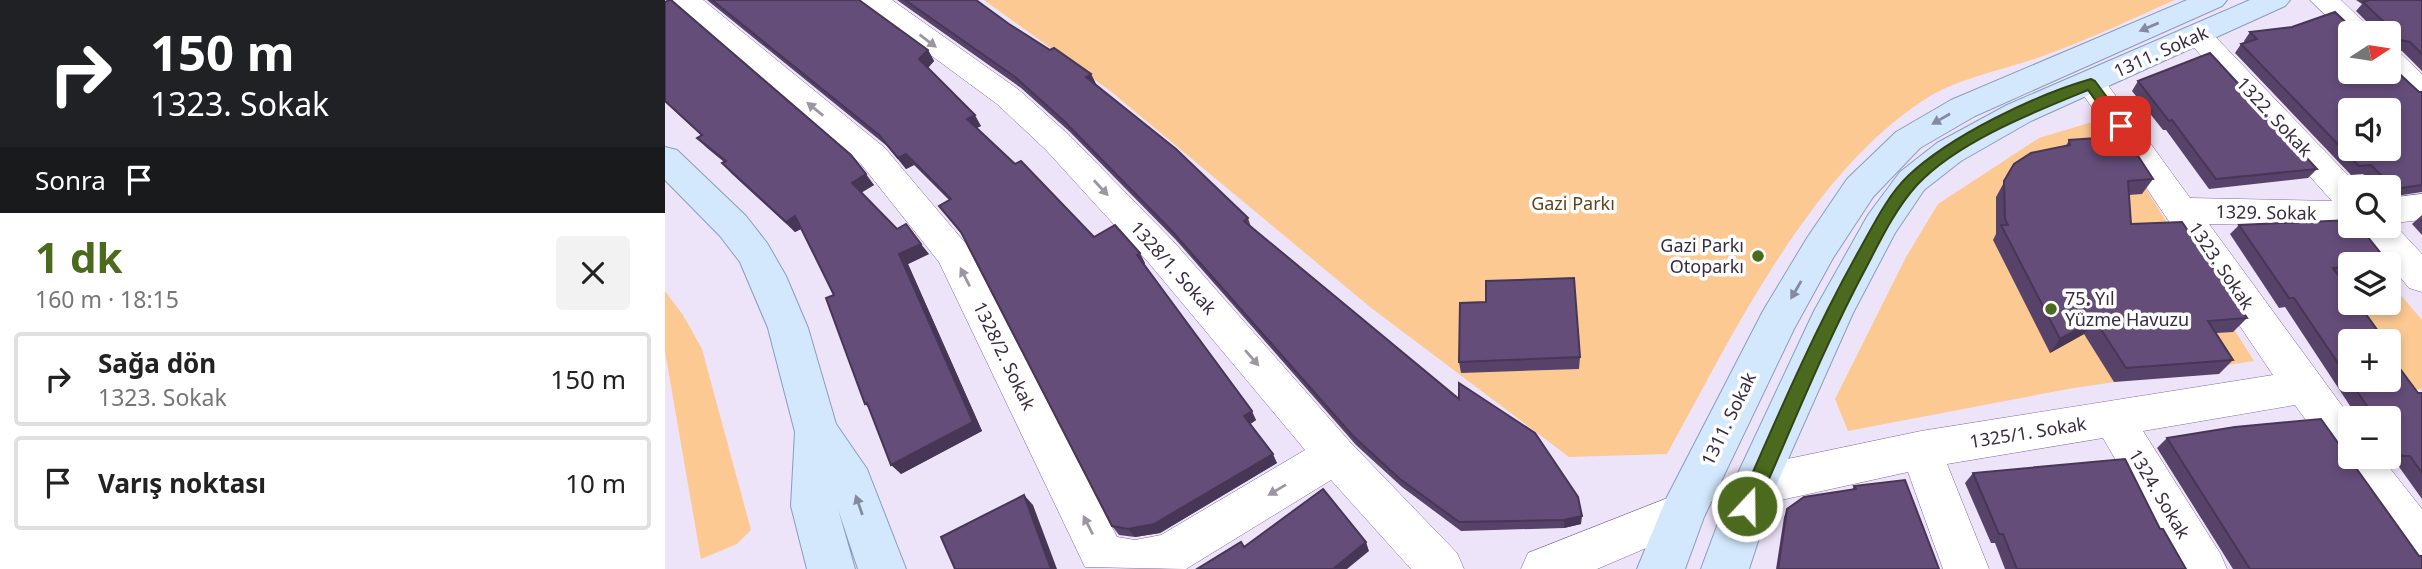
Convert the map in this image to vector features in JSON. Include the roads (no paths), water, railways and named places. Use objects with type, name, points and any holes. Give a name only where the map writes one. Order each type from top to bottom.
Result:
[{"type":"main road","name":"1311. Sokak","points":[[1661,569],[1683,512],[1777,322],[1820,248],[1860,188],[1908,140],[1935,122],[1993,93],[2212,0]]},
{"type":"main road","name":"1311. Sokak","points":[[1725,569],[1754,486],[1834,311],[1881,225],[1912,181],[1949,152],[2019,113],[2091,84],[2275,0]]},
{"type":"main road","points":[[665,159],[733,226],[754,253],[772,287],[788,328],[817,432],[814,506],[831,569]]},
{"type":"main road","points":[[817,432],[851,483],[882,569]]},
{"type":"street","name":"1328/2. Sokak","points":[[686,0],[873,156],[953,254],[1101,552],[1118,562],[1140,563],[1170,554],[1335,455]]},
{"type":"street","name":"1328/1. Sokak","points":[[874,0],[1008,97],[1057,142],[1161,252],[1335,455],[1441,569]]},
{"type":"street","points":[[2324,0],[2347,21]]},
{"type":"street","name":"1322. Sokak","points":[[2198,35],[2338,186]]},
{"type":"street","points":[[2401,71],[2422,91]]},
{"type":"street","name":"1323. Sokak","points":[[2091,84],[2338,433]]},
{"type":"street","points":[[2401,210],[2422,207]]},
{"type":"street","name":"1329. Sokak","points":[[2183,211],[2338,214]]},
{"type":"street","points":[[2386,238],[2422,278]]},
{"type":"street","name":"1325/1. Sokak","points":[[1754,486],[1921,450],[2303,387]]},
{"type":"street","name":"1324. Sokak","points":[[2114,420],[2204,569]]},
{"type":"street","points":[[1921,450],[1966,569]]},
{"type":"street","points":[[2365,469],[2422,544]]},
{"type":"street","points":[[1544,569],[1683,512]]},
{"type":"place","name":"Gazi Parkı Otoparkı","points":[[1758,256]]},
{"type":"place","name":"75. Yıl Yüzme Havuzu","points":[[2051,309]]},
{"type":"park label","name":"Gazi Parkı","points":[[1573,204]]}]
